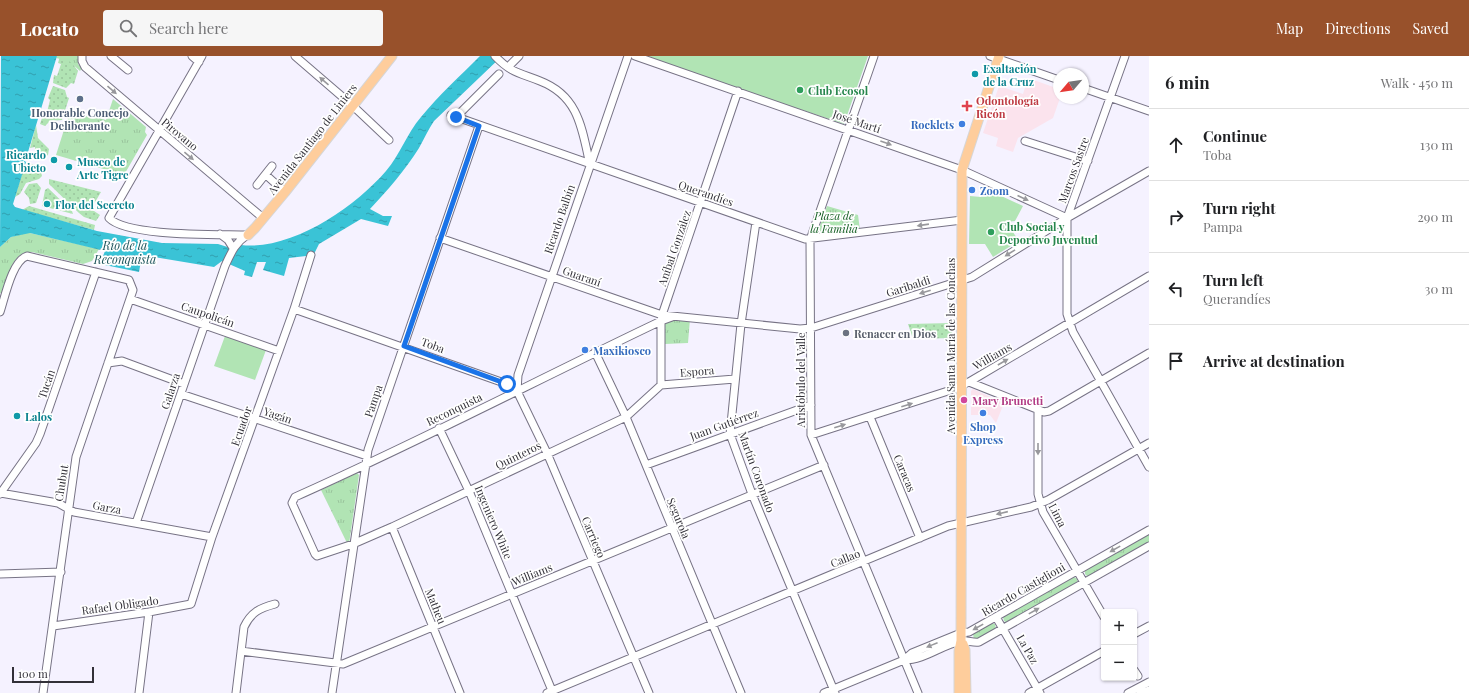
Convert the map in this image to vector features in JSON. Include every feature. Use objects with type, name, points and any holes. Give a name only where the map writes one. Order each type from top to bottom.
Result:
[{"type":"main road","name":"Avenida Santiago de Liniers","points":[[248,234],[286,192],[392,56]]},
{"type":"main road","name":"Avenida Santa María de las Conchas","points":[[959,693],[966,383],[962,280],[962,170],[996,57]]},
{"type":"main road","name":"Avenida Santa María de las Conchas","points":[[961,637],[965,650],[966,693]]},
{"type":"street","name":"Pirovano","points":[[82,56],[83,64],[159,131],[263,218]]},
{"type":"street","points":[[111,56],[128,70]]},
{"type":"street","points":[[192,56],[201,59],[109,218],[119,225],[155,231],[248,234]]},
{"type":"street","points":[[295,56],[353,106],[389,140]]},
{"type":"street","points":[[495,56],[508,65],[509,70],[558,90],[565,97],[579,120],[590,164]]},
{"type":"street","points":[[508,65],[519,56]]},
{"type":"street","name":"Ricardo Balbín","points":[[517,391],[518,375],[550,277],[628,56]]},
{"type":"street","name":"José Martí","points":[[635,56],[962,170],[1068,218]]},
{"type":"street","name":"Aristóbulo del Valle","points":[[874,56],[810,240],[811,435],[918,693]]},
{"type":"street","name":"Marcos Sastre","points":[[1125,56],[1068,218],[1067,314],[1073,332],[1149,467]]},
{"type":"street","points":[[996,57],[1053,78]]},
{"type":"street","name":"Querandíes","points":[[499,74],[453,116],[810,240],[962,220]]},
{"type":"street","points":[[1089,90],[1149,111]]},
{"type":"street","name":"Aníbal González","points":[[662,318],[738,91]]},
{"type":"street","name":"Pampa","points":[[332,693],[367,456],[479,126]]},
{"type":"street","points":[[1025,142],[1088,161]]},
{"type":"street","points":[[257,185],[272,166]]},
{"type":"street","name":"Garibaldi","points":[[672,317],[800,329],[811,328],[972,277],[1068,218],[1149,171]]},
{"type":"street","points":[[266,175],[286,192]]},
{"type":"street","name":"Martín Coronado","points":[[756,222],[741,324],[730,434],[752,494],[834,691]]},
{"type":"street","points":[[220,234],[228,240],[233,248]]},
{"type":"street","name":"Avenida Santiago de Liniers","points":[[233,248],[238,241],[248,234]]},
{"type":"street","name":"Guaraní","points":[[440,238],[662,318],[672,317]]},
{"type":"street","name":"Galarza","points":[[136,523],[204,324],[233,248]]},
{"type":"street","name":"Ecuador","points":[[191,604],[212,537],[294,309],[311,255]]},
{"type":"street","points":[[0,312],[16,264],[22,257],[31,256],[96,272]]},
{"type":"street","name":"Chubut","points":[[43,693],[61,572],[68,509],[79,445],[133,290],[132,284],[129,280],[96,272]]},
{"type":"street","name":"Tucán","points":[[0,493],[36,443],[40,434],[96,272]]},
{"type":"street","name":"Williams","points":[[811,435],[951,390],[966,383],[1149,276]]},
{"type":"street","name":"Caupolicán","points":[[130,299],[279,351]]},
{"type":"street","name":"Toba","points":[[294,309],[404,346],[507,384],[517,391]]},
{"type":"street","points":[[661,385],[662,318]]},
{"type":"street","name":"Reconquista","points":[[317,556],[292,503],[295,497],[517,391],[662,318]]},
{"type":"street","name":"Segurola","points":[[595,352],[626,417],[671,528],[714,625],[741,693]]},
{"type":"street","points":[[966,383],[1044,412],[1049,411],[1149,353]]},
{"type":"street","points":[[108,363],[122,361],[184,384]]},
{"type":"street","name":"Espora","points":[[661,385],[735,379]]},
{"type":"street","name":"Quinteros","points":[[317,556],[353,544],[392,527],[626,417],[661,385]]},
{"type":"street","name":"Carriego","points":[[517,391],[547,453],[649,693]]},
{"type":"street","name":"Yagán","points":[[181,394],[367,456]]},
{"type":"street","name":"Juan Gutiérrez","points":[[646,465],[811,405]]},
{"type":"street","name":"Lima","points":[[1038,410],[1038,494],[1040,503],[1043,512],[1101,612]]},
{"type":"street","name":"Caracas","points":[[870,417],[920,538]]},
{"type":"street","name":"Ingeniero White","points":[[439,428],[469,491],[513,594],[551,692]]},
{"type":"street","name":"Callao","points":[[551,692],[920,538],[962,522],[1040,503],[1149,443]]},
{"type":"street","name":"Williams","points":[[241,651],[343,664],[824,465]]},
{"type":"street","name":"Garza","points":[[0,493],[58,503],[74,512],[212,537]]},
{"type":"street","name":"Matheu","points":[[392,527],[460,693]]},
{"type":"street","name":"Ricardo Castiglioni","points":[[824,693],[834,691],[904,660],[912,653],[961,637],[1149,530]]},
{"type":"street","name":"Ricardo Castiglioni","points":[[961,637],[979,642],[1149,546]]},
{"type":"street","points":[[0,574],[61,572]]},
{"type":"street","name":"Rafael Obligado","points":[[53,626],[149,612],[191,604]]},
{"type":"street","points":[[236,693],[244,627],[248,619],[260,608],[275,604]]},
{"type":"street","points":[[138,693],[149,612]]},
{"type":"street","name":"La Paz","points":[[996,617],[1038,691]]},
{"type":"street","points":[[1137,632],[1149,626]]},
{"type":"street","points":[[1029,693],[1038,691],[1101,653]]},
{"type":"street","points":[[1134,692],[1149,682]]},
{"type":"street","points":[[1134,692],[1144,693],[1149,690]]},
{"type":"shaded area","points":[[1028,78],[1053,87],[1053,104],[1058,104],[1053,118],[1018,138],[1013,152],[996,146],[998,138],[983,133],[999,86],[1023,94]]},
{"type":"shaded area","points":[[973,389],[1004,403],[996,423],[990,415],[971,415],[971,391]]},
{"type":"green space","points":[[57,56],[78,56],[78,64],[82,68],[80,71],[69,61],[56,58]]},
{"type":"green space","points":[[60,56],[67,56],[78,71],[74,84],[71,83],[66,88],[53,83],[54,75],[57,76],[61,64],[58,63]]},
{"type":"green space","name":"Club Ecosol","points":[[642,56],[868,56],[844,124]]},
{"type":"green space","points":[[53,86],[65,90],[67,97],[69,98],[62,120],[50,121],[45,126],[40,124],[44,112],[47,112],[50,100],[48,98]]},
{"type":"green space","points":[[113,99],[146,127],[145,132],[147,135],[124,175],[56,155],[69,114],[78,117],[79,114],[92,118],[93,116],[106,120]]},
{"type":"green space","points":[[36,125],[38,138],[49,149],[48,155],[44,158],[35,156],[35,147],[30,148]]},
{"type":"green space","points":[[32,164],[40,167],[42,176],[39,179],[26,183],[20,194],[15,197],[24,167],[25,170],[29,171]]},
{"type":"green space","points":[[49,179],[101,192],[91,209],[100,215],[96,221],[84,217],[79,213],[49,184]]},
{"type":"green space","points":[[37,183],[41,188],[36,203],[30,204],[29,198],[24,192],[29,184]]},
{"type":"green space","points":[[48,188],[72,211],[73,214],[42,206],[45,190]]},
{"type":"green space","name":"Club Social y Deportivo Juventud","points":[[984,188],[1023,206],[1015,221],[1006,222],[1019,241],[993,257],[985,244],[969,244],[970,196],[981,197]]},
{"type":"green space","points":[[29,206],[95,225],[94,230],[22,210]]},
{"type":"green space","name":"Plaza de la Familia","points":[[827,206],[858,215],[860,230],[819,235],[818,231]]},
{"type":"green space","points":[[24,233],[30,233],[99,249],[92,261],[83,264],[32,252],[25,253],[19,256],[15,261],[9,273],[3,294],[0,293],[0,247],[11,237]]},
{"type":"green space","points":[[690,319],[688,343],[665,344],[665,324],[668,320]]},
{"type":"green space","points":[[952,323],[952,338],[913,339],[908,324]]},
{"type":"green space","points":[[225,336],[266,350],[255,380],[214,366]]},
{"type":"green space","points":[[357,473],[359,475],[348,545],[321,490]]},
{"type":"green space","points":[[1149,533],[1149,544],[1088,577],[1085,574],[1085,570]]},
{"type":"green space","points":[[1074,577],[1078,579],[1076,584],[1007,623],[1004,621],[1003,617]]},
{"type":"green space","points":[[991,623],[995,624],[996,630],[979,640],[974,640],[973,634]]},
{"type":"water","name":"Río de la Reconquista","points":[[1,56],[57,56],[28,152],[24,154],[22,159],[26,162],[13,204],[15,207],[97,231],[162,243],[218,244],[237,250],[241,245],[260,245],[280,241],[300,234],[320,224],[357,199],[373,185],[391,165],[416,123],[442,93],[480,56],[502,56],[434,121],[408,164],[370,209],[383,216],[392,216],[388,226],[361,219],[319,244],[314,254],[308,257],[289,258],[284,276],[263,270],[266,262],[257,262],[252,277],[244,275],[245,271],[222,261],[214,267],[142,255],[139,272],[100,264],[105,251],[30,233],[11,237],[0,247]]},
{"type":"place","name":"Exaltación de la Cruz","points":[[975,74]]},
{"type":"place","name":"Club Ecosol","points":[[800,90]]},
{"type":"place","name":"Honorable Concejo Deliberante","points":[[80,99]]},
{"type":"place","name":"Odontología Ricón","points":[[967,106]]},
{"type":"place","name":"Rocklets","points":[[962,124]]},
{"type":"place","name":"Ricardo Ubieto","points":[[54,160]]},
{"type":"place","name":"Museo de Arte Tigre","points":[[69,167]]},
{"type":"place","name":"Zoom","points":[[972,190]]},
{"type":"place","name":"Flor del Secreto","points":[[47,204]]},
{"type":"place","name":"Club Social y Deportivo Juventud","points":[[991,232]]},
{"type":"place","name":"Renacer en Dios","points":[[846,333]]},
{"type":"place","name":"Maxikiosco","points":[[585,350]]},
{"type":"place","name":"Mary Brunetti","points":[[964,400]]},
{"type":"place","name":"Shop Express","points":[[983,413]]},
{"type":"place","name":"Lalos","points":[[17,416]]},
{"type":"route","points":[[456,117],[479,126],[404,346],[507,384]]}]
